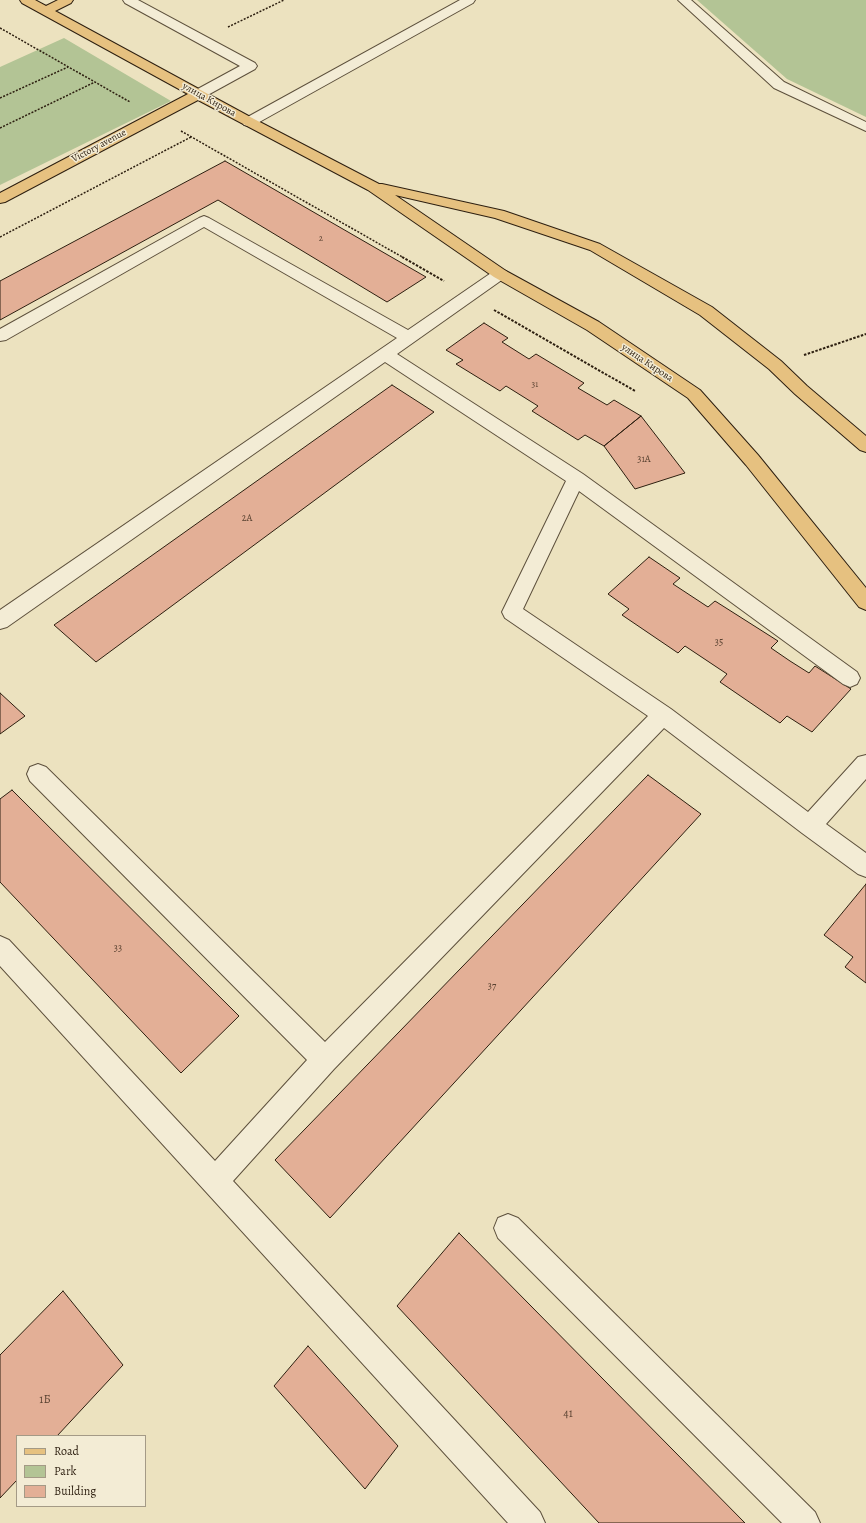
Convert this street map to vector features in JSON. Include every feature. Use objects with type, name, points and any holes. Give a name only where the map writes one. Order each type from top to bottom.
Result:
[{"type":"main road","name":"улица Кирова","points":[[26,0],[249,122],[373,186],[500,274],[593,326],[694,394],[752,460],[866,602]]},
{"type":"main road","points":[[46,11],[67,0]]},
{"type":"main road","name":"Victory avenue","points":[[0,199],[199,94]]},
{"type":"main road","name":"улица Кирова","points":[[373,186],[499,214],[595,247],[706,311],[775,365],[801,390],[866,446]]},
{"type":"lane","points":[[129,0],[250,66],[199,94]]},
{"type":"lane","points":[[249,122],[469,0]]},
{"type":"lane","points":[[684,0],[779,85],[866,127]]},
{"type":"lane","points":[[0,336],[204,222],[409,338]]},
{"type":"lane","points":[[0,621],[500,274]]},
{"type":"lane","points":[[385,354],[576,479],[850,678]]},
{"type":"lane","points":[[576,479],[512,612],[663,715],[810,826],[866,866]]},
{"type":"lane","points":[[215,1181],[325,1060],[663,715]]},
{"type":"lane","points":[[810,826],[866,764]]},
{"type":"lane","points":[[38,774],[325,1060]]},
{"type":"lane","points":[[0,948],[529,1523]]},
{"type":"lane","points":[[508,1228],[804,1523]]},
{"type":"path","points":[[227,27],[284,0]]},
{"type":"path","points":[[0,28],[635,390]]},
{"type":"path","points":[[0,98],[68,66]]},
{"type":"path","points":[[0,128],[95,82]]},
{"type":"path","points":[[0,237],[191,137]]},
{"type":"path","points":[[775,365],[866,334]]},
{"type":"green space","points":[[697,0],[866,0],[866,117],[787,79]]},
{"type":"green space","points":[[64,38],[171,101],[0,185],[0,67]]},
{"type":"building","points":[[225,161],[426,277],[387,302],[218,200],[0,320],[0,281]]},
{"type":"building","points":[[484,323],[508,338],[502,342],[529,359],[536,354],[584,383],[578,388],[607,405],[614,400],[641,416],[604,446],[585,435],[578,440],[532,411],[538,406],[506,386],[500,391],[456,364],[463,360],[446,350]]},
{"type":"building","points":[[392,385],[434,412],[96,662],[54,625]]},
{"type":"building","points":[[641,416],[685,473],[635,489],[604,446]]},
{"type":"building","points":[[649,557],[680,578],[673,584],[708,607],[715,601],[778,641],[771,648],[790,661],[809,673],[815,666],[851,689],[812,732],[787,716],[780,723],[720,682],[727,674],[685,646],[678,653],[622,615],[629,609],[608,594]]},
{"type":"building","points":[[0,693],[25,716],[0,734]]},
{"type":"building","points":[[648,775],[701,814],[330,1218],[275,1160]]},
{"type":"building","points":[[12,790],[239,1016],[181,1073],[0,882],[0,799]]},
{"type":"building","points":[[866,884],[866,983],[845,967],[853,957],[824,935]]},
{"type":"building","points":[[459,1233],[745,1523],[599,1523],[397,1306]]},
{"type":"building","points":[[63,1291],[123,1365],[58,1435],[16,1435],[16,1481],[0,1498],[0,1355]]},
{"type":"building","points":[[308,1346],[398,1446],[365,1489],[274,1386]]}]
